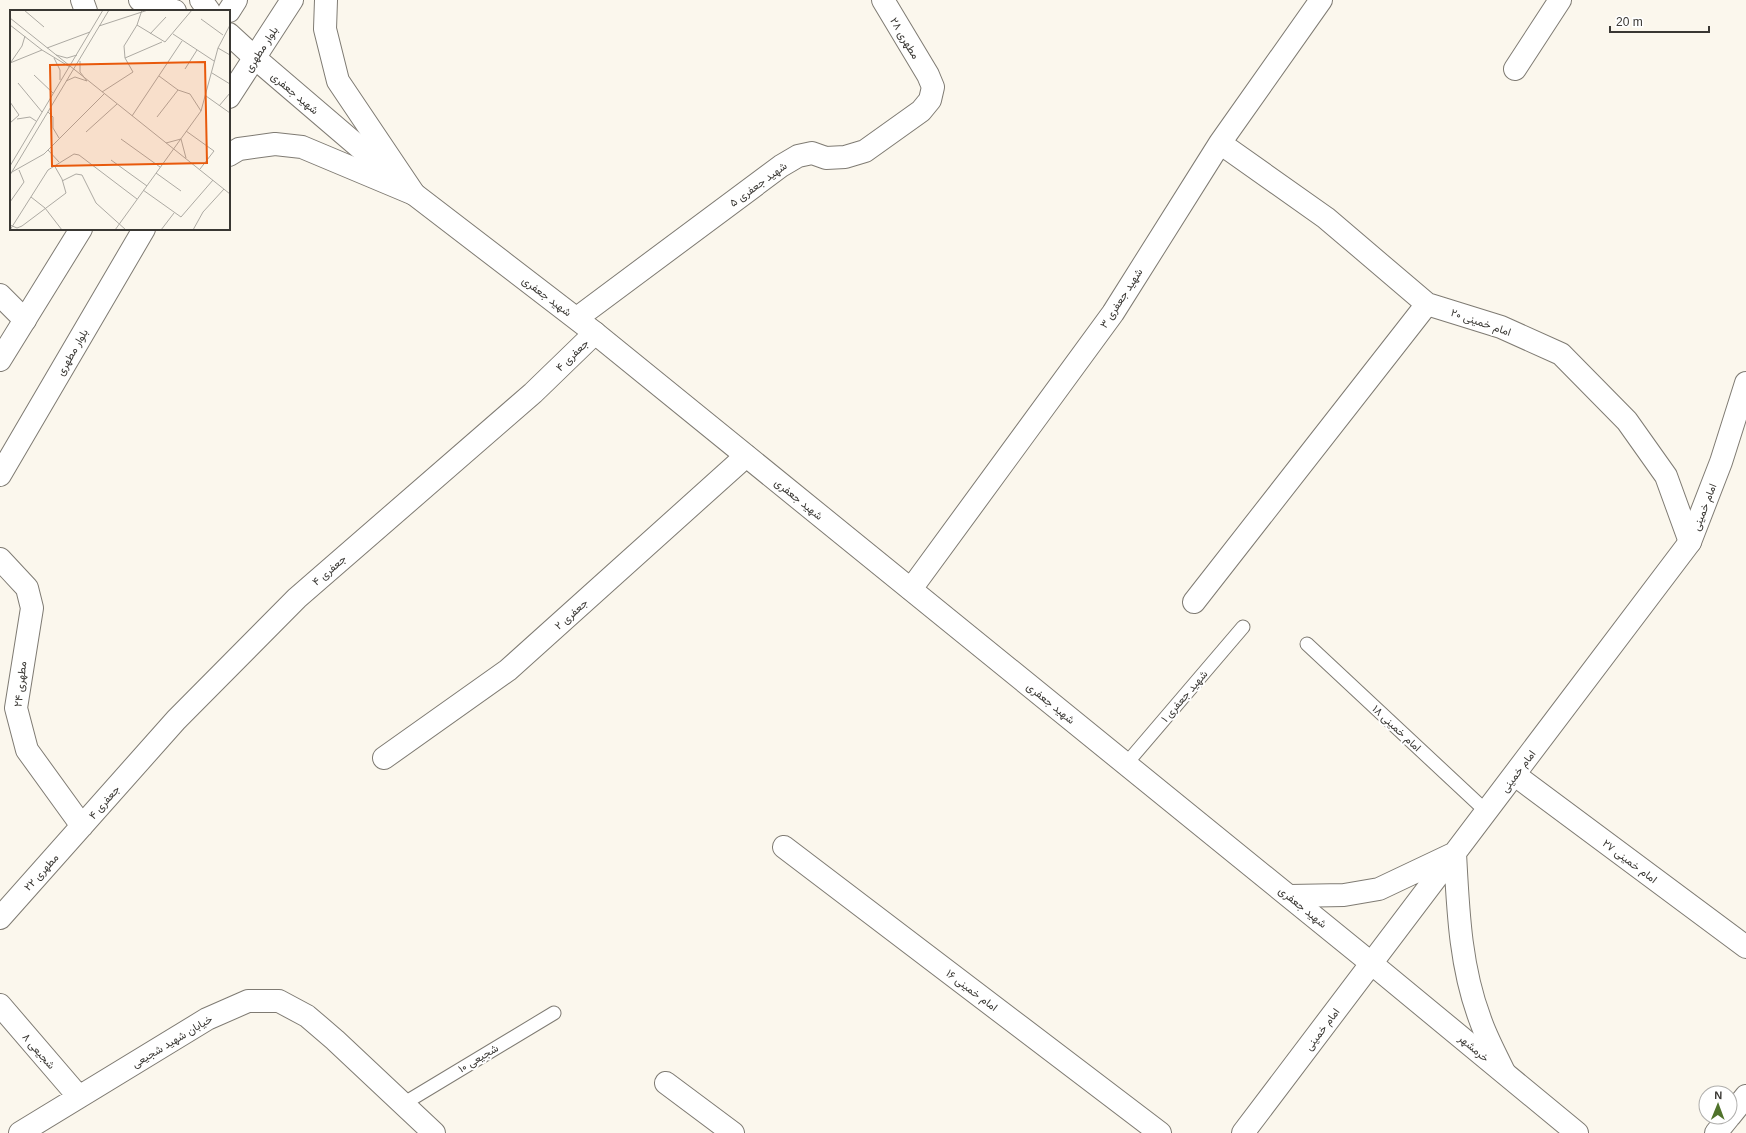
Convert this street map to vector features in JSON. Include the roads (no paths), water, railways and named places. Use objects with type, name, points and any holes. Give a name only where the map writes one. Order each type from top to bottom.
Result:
[{"type":"street","points":[[82,0],[86,10]]},
{"type":"street","points":[[140,0],[173,10]]},
{"type":"street","points":[[201,0],[208,10]]},
{"type":"street","points":[[229,10],[236,0]]},
{"type":"street","name":"بلوار مطهری","points":[[230,95],[292,0]]},
{"type":"street","points":[[326,0],[325,30],[338,81],[414,194]]},
{"type":"street","name":"مطهری ۲۸","points":[[883,0],[928,75]]},
{"type":"street","name":"شهید جعفری ۳","points":[[911,589],[1113,313],[1220,143],[1321,0]]},
{"type":"street","points":[[1515,69],[1560,0]]},
{"type":"street","name":"شهید جعفری","points":[[230,35],[254,58],[414,194],[577,318],[1372,963]]},
{"type":"street","name":"شهید جعفری ۵","points":[[577,318],[781,166],[798,156],[812,153],[826,158],[865,151],[921,111],[930,100],[933,87],[928,75]]},
{"type":"street","name":"امام خمینی ۲۰","points":[[1220,143],[1326,218],[1427,304],[1501,327],[1561,354],[1627,421],[1666,476],[1690,542]]},
{"type":"street","points":[[230,154],[239,149],[275,144],[302,147],[414,194]]},
{"type":"street","points":[[0,360],[80,230]]},
{"type":"street","name":"بلوار مطهری","points":[[0,475],[143,230]]},
{"type":"street","points":[[0,295],[25,320]]},
{"type":"street","points":[[1194,602],[1427,304]]},
{"type":"street","name":"جعفری ۴","points":[[82,826],[176,720],[297,598],[533,393],[595,333]]},
{"type":"street","name":"امام خمینی","points":[[1243,1133],[1690,542],[1721,462],[1746,384]]},
{"type":"street","name":"جعفری ۲","points":[[384,758],[508,670],[746,456]]},
{"type":"street","name":"مطهری ۲۴","points":[[0,559],[27,588],[32,608],[16,708],[27,750],[82,826]]},
{"type":"street","name":"امام خمینی ۲۷","points":[[1515,775],[1746,947]]},
{"type":"street","name":"مطهری ۲۲","points":[[0,918],[82,826]]},
{"type":"street","name":"امام خمینی ۱۶","points":[[784,847],[1160,1133]]},
{"type":"street","points":[[1290,896],[1344,895],[1379,890],[1455,854],[1458,912],[1466,973],[1480,1020],[1504,1072]]},
{"type":"street","name":"خرمشهر","points":[[1372,963],[1577,1133]]},
{"type":"street","name":"خیابان شهید شجیعی","points":[[22,1132],[207,1019],[248,1002],[279,1002],[307,1016],[336,1040],[434,1133]]},
{"type":"street","name":"شجیعی ۸","points":[[0,1005],[79,1097]]},
{"type":"street","points":[[666,1084],[733,1133]]},
{"type":"street","points":[[1738,1106],[1746,1096]]},
{"type":"street","points":[[1716,1133],[1723,1125]]},
{"type":"lane","name":"شهید جعفری ۱","points":[[1126,764],[1243,627]]},
{"type":"lane","name":"امام خمینی ۱۸","points":[[1307,644],[1487,812]]},
{"type":"lane","name":"شجیعی ۱۰","points":[[403,1104],[554,1013]]}]
